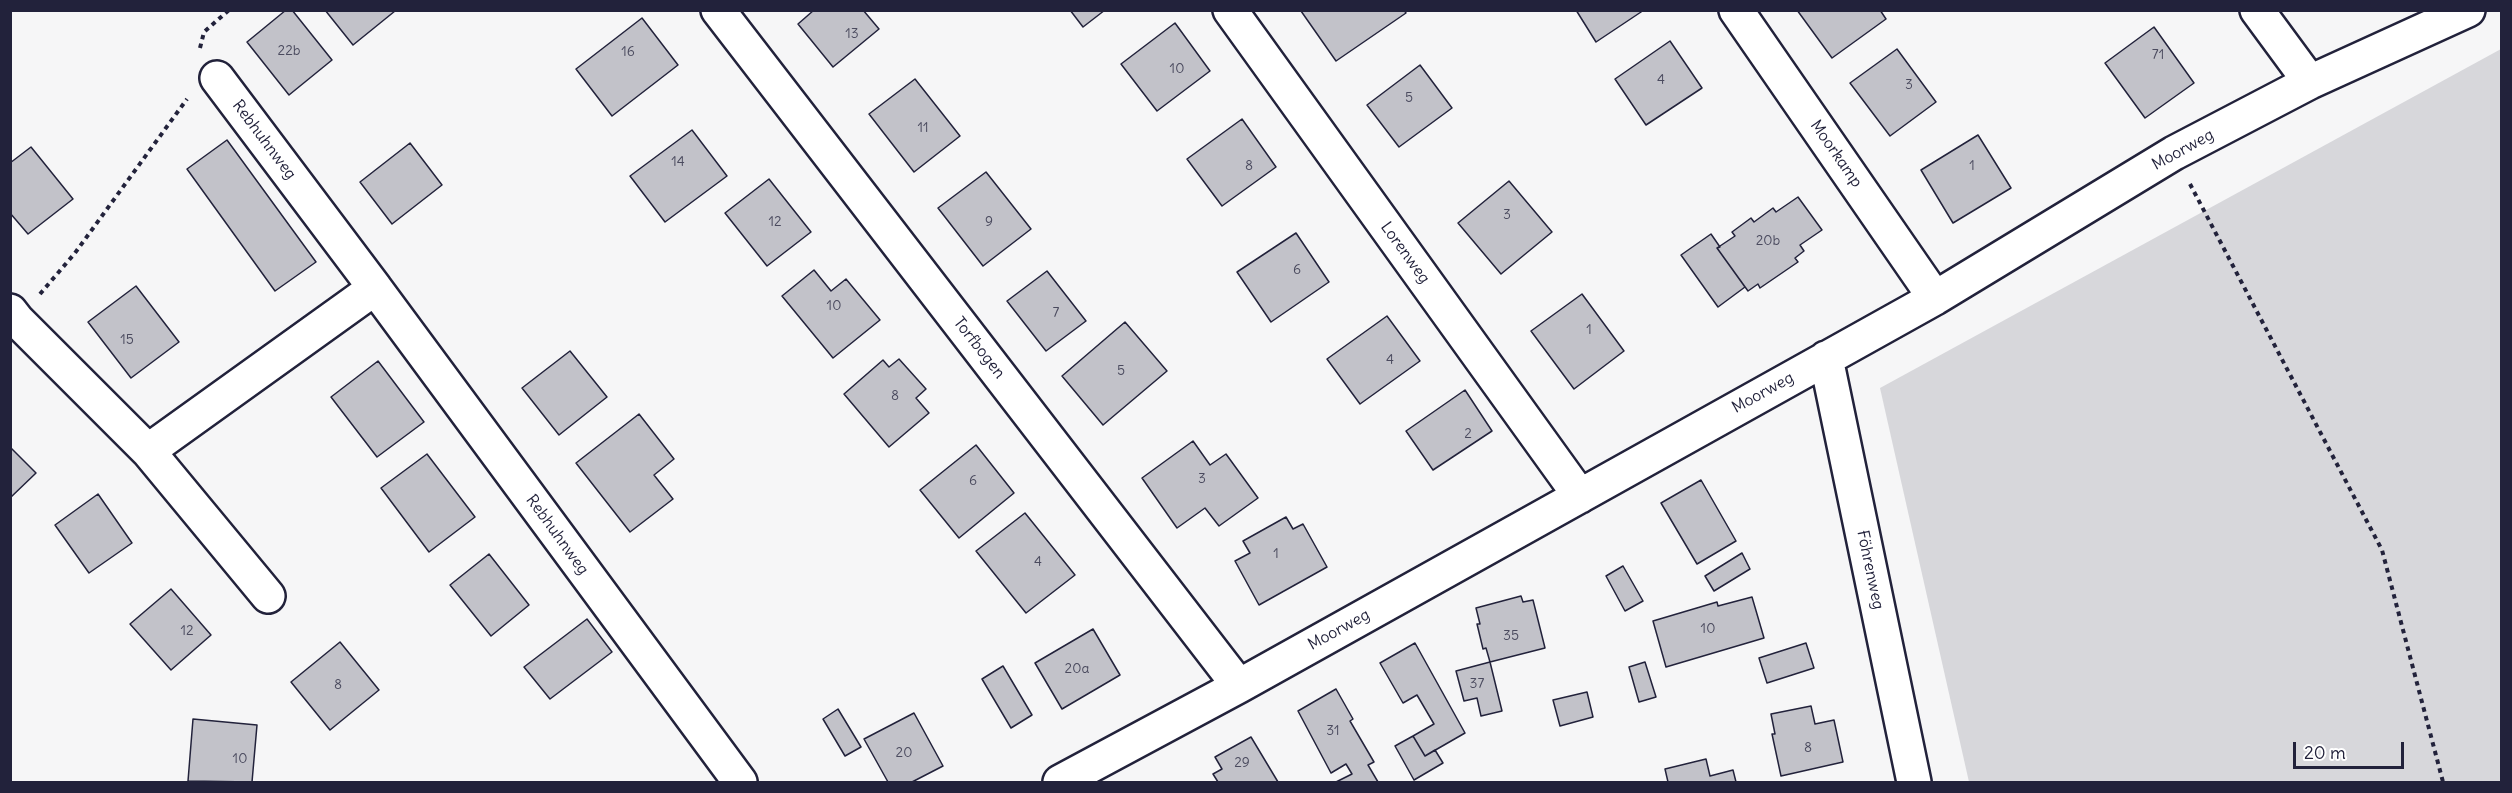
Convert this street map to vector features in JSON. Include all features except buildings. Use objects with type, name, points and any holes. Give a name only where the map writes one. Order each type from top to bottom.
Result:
[{"type":"street","name":"Torfbogen","points":[[718,10],[1239,686]]},
{"type":"street","name":"Lorenweg","points":[[1230,10],[1580,496]]},
{"type":"street","name":"Moorkamp","points":[[1736,10],[1935,298]]},
{"type":"street","points":[[2257,10],[2310,82]]},
{"type":"street","name":"Moorweg","points":[[1060,783],[1239,686],[1935,298],[2174,153],[2310,82],[2469,10]]},
{"type":"street","name":"Rebhuhnweg","points":[[208,66],[375,288],[740,783]]},
{"type":"street","points":[[148,450],[375,288]]},
{"type":"street","points":[[14,316],[148,450],[268,596]]},
{"type":"street","name":"Föhrenweg","points":[[1826,357],[1914,783]]},
{"type":"path","points":[[208,66],[204,32],[229,10]]},
{"type":"path","points":[[14,316],[75,253],[188,98]]},
{"type":"path","points":[[2174,153],[2382,550],[2443,783]]},
{"type":"shaded area","points":[[2501,49],[2501,782],[1969,782],[1880,388]]}]
